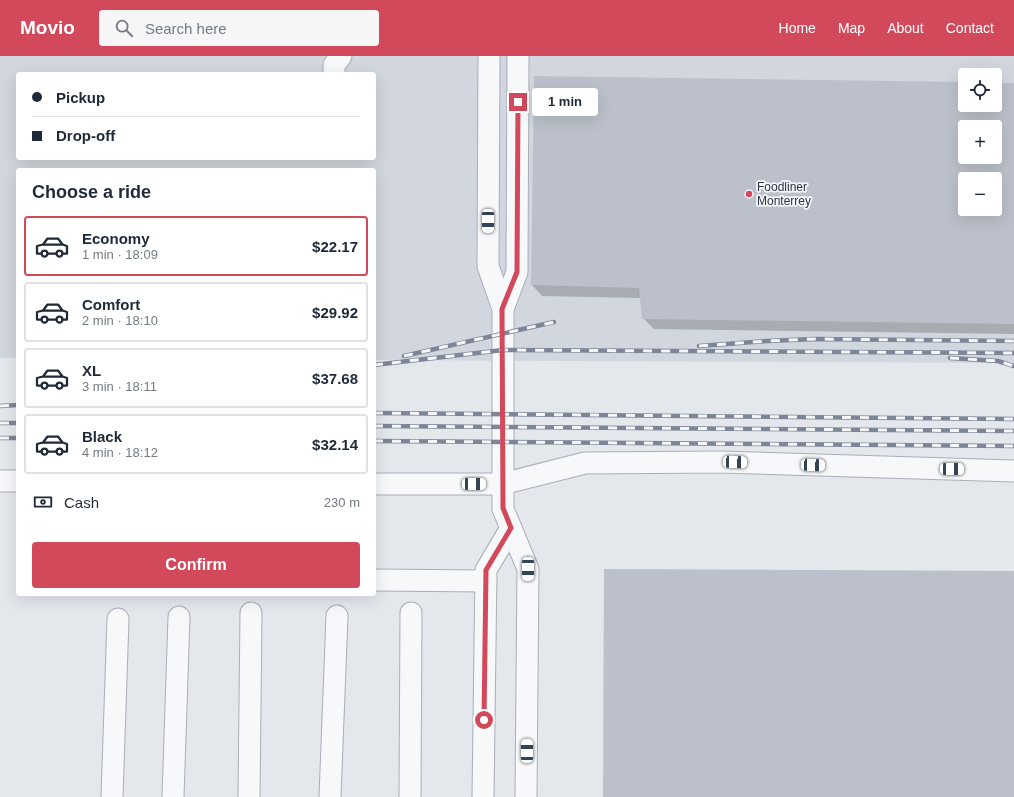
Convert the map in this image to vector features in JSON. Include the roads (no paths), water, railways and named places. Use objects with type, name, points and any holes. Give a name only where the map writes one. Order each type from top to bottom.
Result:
[{"type":"street","points":[[334,72],[334,65],[341,56]]},
{"type":"street","points":[[489,56],[488,266],[502,309],[504,345],[503,508],[528,569],[526,797]]},
{"type":"street","points":[[502,309],[517,272],[518,56]]},
{"type":"street","points":[[376,484],[502,484],[585,463],[720,462],[1014,471]]},
{"type":"street","points":[[0,481],[16,481]]},
{"type":"street","points":[[483,797],[486,570],[511,528]]},
{"type":"street","points":[[376,580],[486,581]]},
{"type":"street","points":[[249,797],[251,613]]},
{"type":"street","points":[[410,797],[411,613]]},
{"type":"street","points":[[330,797],[337,616]]},
{"type":"street","points":[[174,797],[179,617]]},
{"type":"street","points":[[112,797],[118,619]]},
{"type":"railway","points":[[404,356],[554,322]]},
{"type":"railway","points":[[699,346],[815,339],[1014,341]]},
{"type":"railway","points":[[376,365],[503,350],[1014,353]]},
{"type":"railway","points":[[950,358],[998,361],[1014,366]]},
{"type":"railway","points":[[0,406],[16,405]]},
{"type":"railway","points":[[376,413],[1014,419]]},
{"type":"railway","points":[[0,423],[16,423]]},
{"type":"railway","points":[[376,426],[1014,431]]},
{"type":"railway","points":[[0,438],[16,438]]},
{"type":"railway","points":[[376,441],[1014,446]]},
{"type":"place","name":"Foodliner Monterrey","points":[[749,194]]}]
